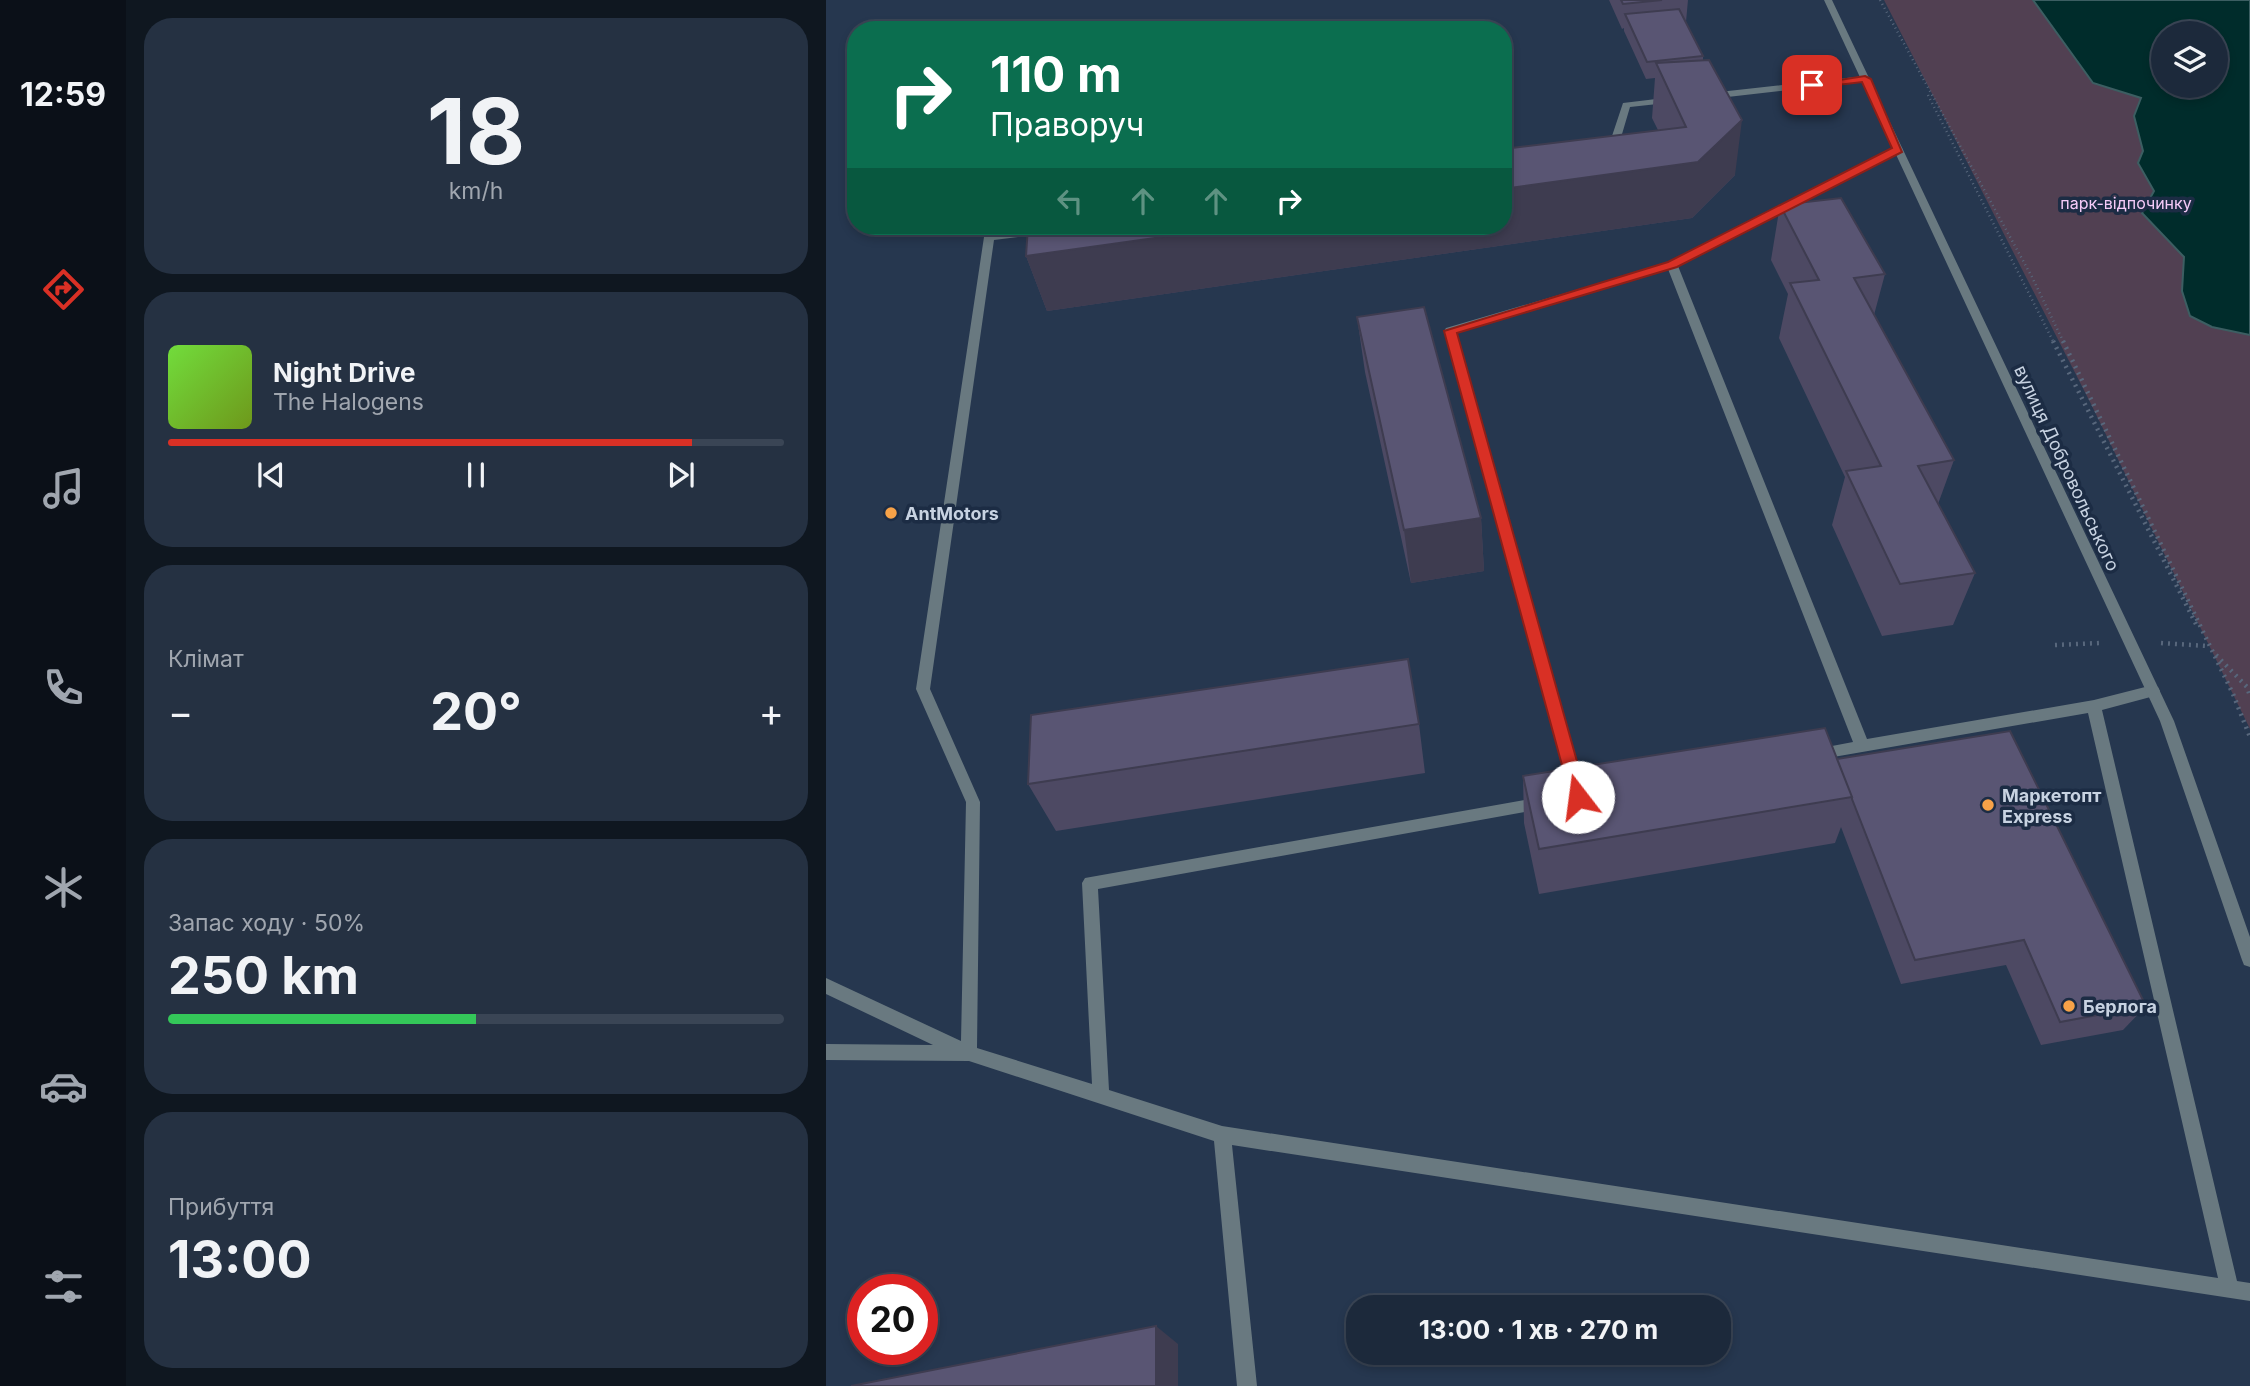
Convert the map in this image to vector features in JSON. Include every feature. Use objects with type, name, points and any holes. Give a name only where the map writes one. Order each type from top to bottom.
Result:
[{"type":"street","name":"вулиця Добровольського","points":[[1828,0],[2167,721],[2250,960]]},
{"type":"street","points":[[1692,98],[1865,79]]},
{"type":"street","points":[[1608,162],[1626,105],[1679,99]]},
{"type":"street","points":[[1101,1095],[1090,883],[1572,798],[1450,331],[1672,265],[1898,149]]},
{"type":"street","points":[[970,1052],[973,802],[923,690],[989,237],[1006,235]]},
{"type":"street","points":[[1672,265],[1862,746]]},
{"type":"street","points":[[1795,758],[2094,706],[2153,691]]},
{"type":"street","points":[[2094,706],[2230,1289]]},
{"type":"street","points":[[826,986],[970,1052],[1222,1135],[2250,1292]]},
{"type":"street","points":[[826,1052],[970,1052]]},
{"type":"street","points":[[1222,1135],[1247,1386]]},
{"type":"path","points":[[1879,0],[2206,644]]},
{"type":"path","points":[[1879,0],[2032,277],[2233,694],[2250,737]]},
{"type":"path","points":[[2250,687],[2247,687],[2250,696]]},
{"type":"green space","name":"парк-відпочинку","points":[[1884,0],[2250,0],[2250,729],[2090,402]]},
{"type":"shaded area","points":[[2033,0],[2250,0],[2250,335],[2212,327],[2190,316],[2182,291],[2184,257],[2142,213],[2154,191],[2138,163],[2143,151],[2134,116],[2141,98],[2093,83]]},
{"type":"building","points":[[1621,0],[1662,0],[1623,4]]},
{"type":"building","points":[[1679,9],[1703,56],[1647,62],[1625,14]]},
{"type":"building","points":[[1709,60],[1742,120],[1698,162],[1512,188],[1512,148],[1686,127],[1656,63]]},
{"type":"building","points":[[1841,198],[1885,274],[1854,278],[1954,460],[1918,466],[1975,573],[1900,584],[1846,471],[1881,466],[1790,283],[1819,280],[1780,205]]},
{"type":"building","points":[[1027,235],[1176,235],[1026,256]]},
{"type":"building","points":[[1424,307],[1481,518],[1404,530],[1357,317]]},
{"type":"building","points":[[1408,659],[1419,724],[1028,784],[1031,715]]},
{"type":"building","points":[[1825,728],[1852,797],[1539,849],[1523,776]]},
{"type":"building","points":[[2010,731],[2146,1006],[2060,1022],[2024,940],[1915,960],[1837,759]]},
{"type":"building","points":[[1156,1326],[1156,1386],[851,1386]]},
{"type":"place","name":"AntMotors","points":[[891,513]]},
{"type":"place","name":"Маркетопт Express","points":[[1988,805]]},
{"type":"place","name":"Берлога","points":[[2069,1006]]},
{"type":"route","points":[[1578,797],[1450,331],[1672,265],[1898,149],[1865,79],[1812,85]]}]
